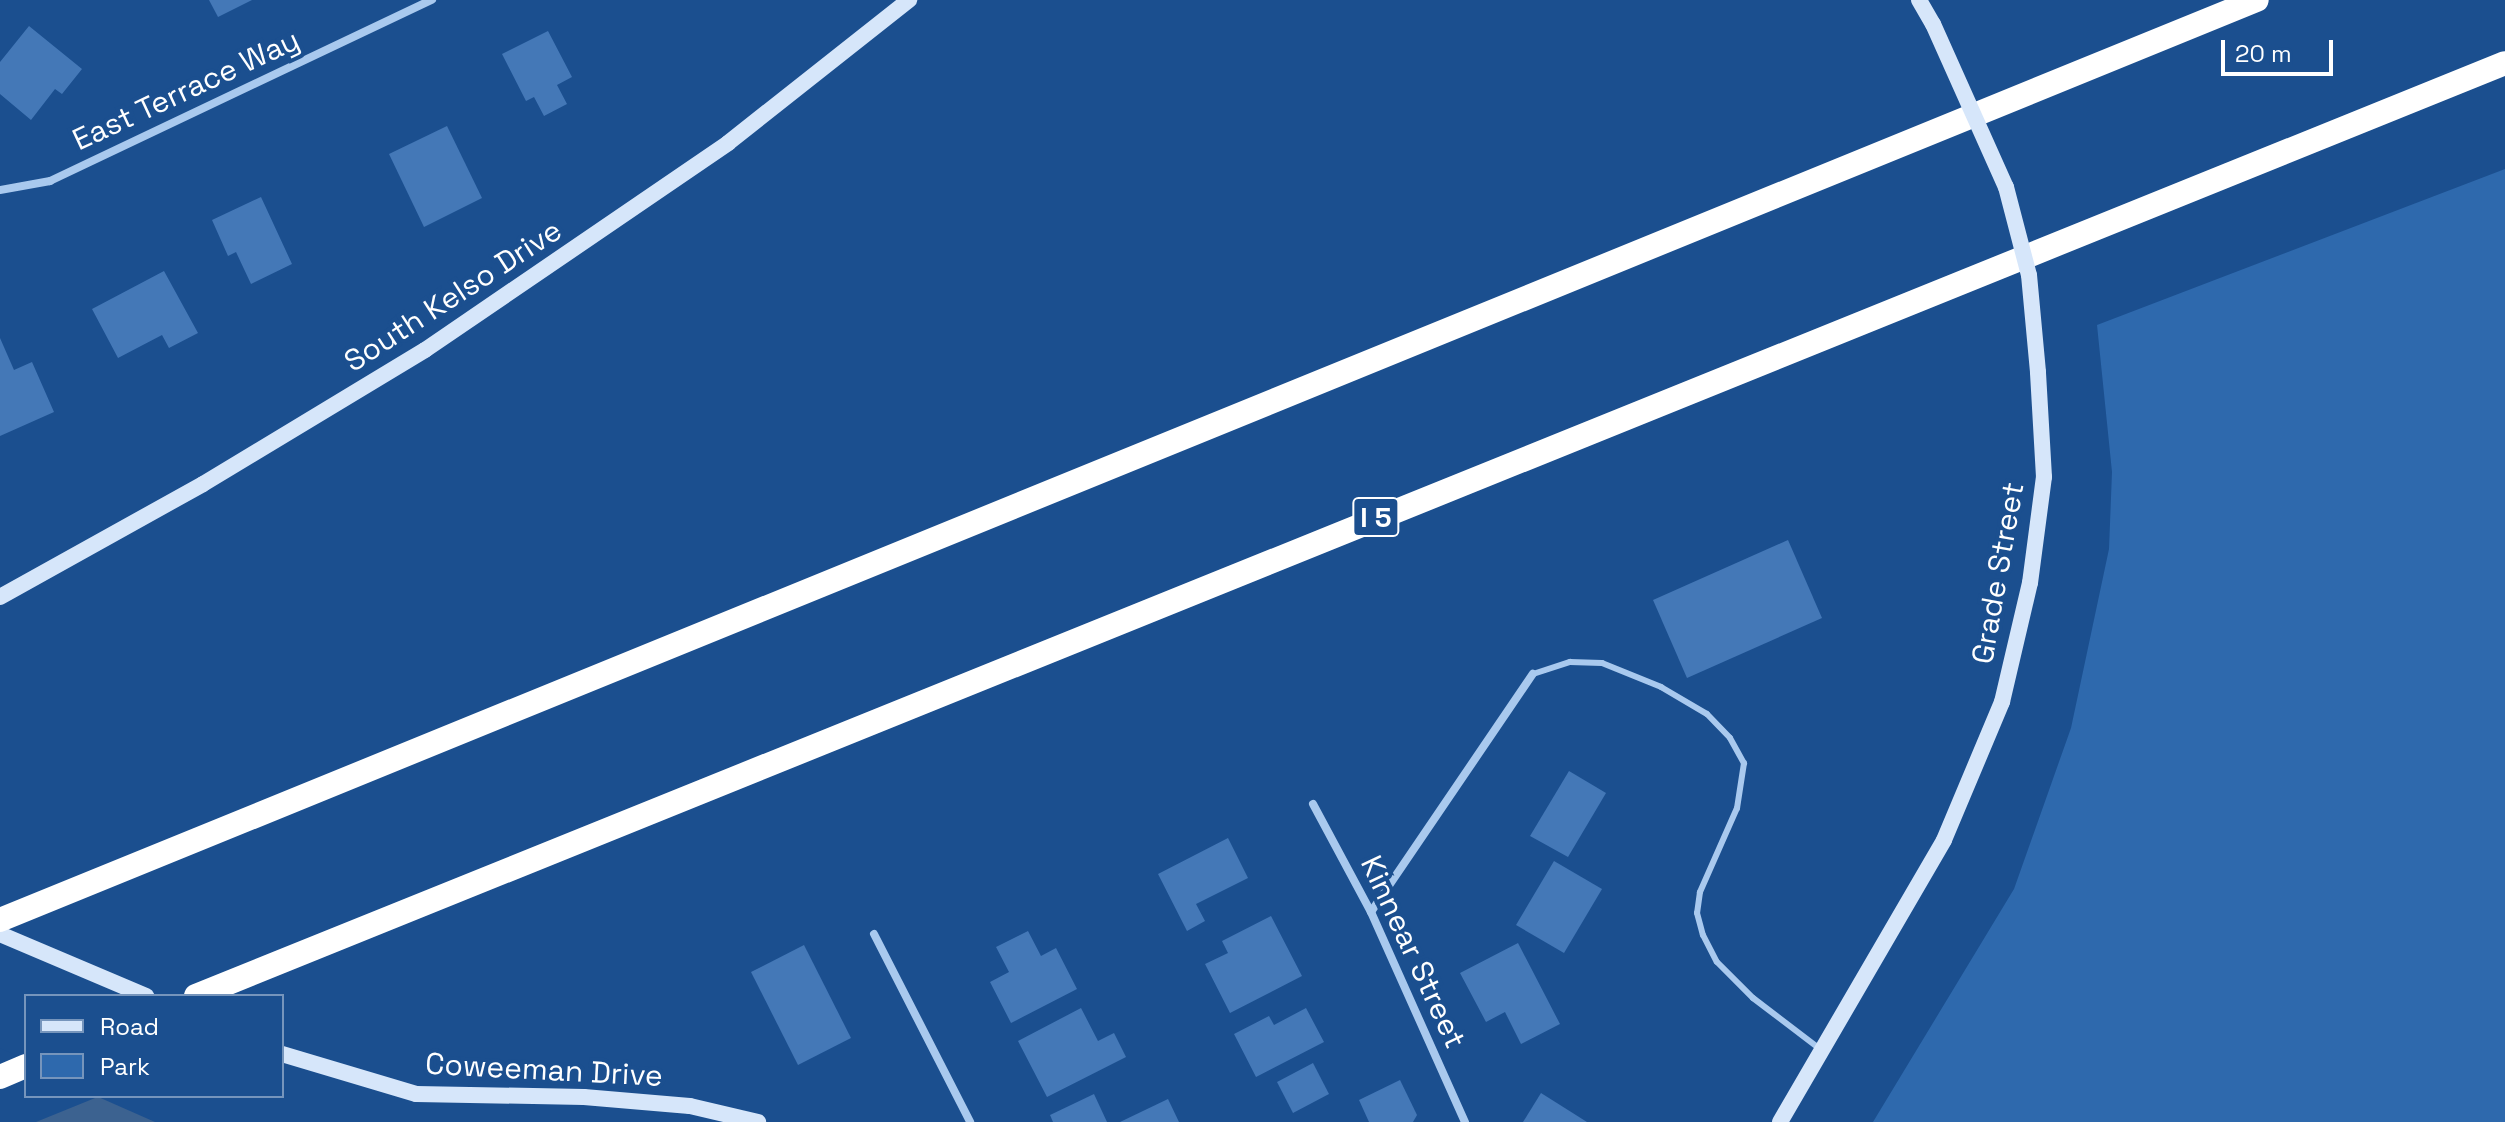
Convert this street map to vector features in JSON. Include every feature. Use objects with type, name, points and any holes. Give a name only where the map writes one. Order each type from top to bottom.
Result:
[{"type":"highway","points":[[0,920],[2257,0]]},
{"type":"highway","name":"I 5","points":[[201,994],[2505,63]]},
{"type":"highway","points":[[0,1077],[24,1067]]},
{"type":"main road","name":"South Kelso Drive","points":[[0,597],[203,484],[449,334],[728,143],[909,0]]},
{"type":"main road","name":"Grade Street","points":[[1780,1122],[1944,840],[2002,702],[2030,583],[2044,477],[2029,275],[2014,216],[1978,114],[1919,0]]},
{"type":"main road","points":[[0,934],[141,994]]},
{"type":"main road","name":"Coweeman Drive","points":[[284,1055],[416,1094],[599,1098],[690,1106],[758,1122]]},
{"type":"street","name":"East Terrace Way","points":[[0,190],[50,181],[432,0]]},
{"type":"street","points":[[1371,912],[1533,674]]},
{"type":"street","name":"Kinnear Street","points":[[1313,804],[1371,912],[1465,1122]]},
{"type":"street","points":[[874,934],[970,1122]]},
{"type":"lane","points":[[1533,674],[1570,662],[1602,663],[1684,700],[1707,714],[1730,738],[1744,763],[1737,808],[1700,892],[1697,913],[1703,935],[1717,962],[1753,998],[1822,1051]]},
{"type":"green space","points":[[2505,169],[2505,1122],[1873,1122],[2014,889],[2071,728],[2109,549],[2112,472],[2097,325]]},
{"type":"shaded area","points":[[24,1098],[101,1098],[155,1122],[0,1122]]},
{"type":"pier","points":[[0,1048],[24,1059],[24,1098],[95,1098],[36,1122],[0,1122]]},
{"type":"building","points":[[209,0],[252,0],[218,17]]},
{"type":"building","points":[[29,26],[82,69],[62,94],[55,89],[31,120],[0,94],[0,62]]},
{"type":"building","points":[[548,31],[572,77],[557,85],[567,104],[544,116],[534,97],[526,101],[502,54]]},
{"type":"building","points":[[447,126],[482,198],[424,227],[389,154]]},
{"type":"building","points":[[261,197],[292,264],[251,284],[236,252],[228,256],[212,220]]},
{"type":"building","points":[[164,271],[198,333],[169,348],[162,335],[118,358],[92,309]]},
{"type":"building","points":[[0,338],[14,370],[32,362],[54,412],[0,436]]},
{"type":"building","points":[[1788,540],[1822,618],[1687,678],[1653,600]]},
{"type":"building","points":[[1569,771],[1606,793],[1568,857],[1530,836]]},
{"type":"building","points":[[1228,838],[1248,878],[1196,904],[1205,921],[1187,931],[1158,874]]},
{"type":"building","points":[[1554,861],[1602,889],[1564,953],[1516,925]]},
{"type":"building","points":[[1271,916],[1302,976],[1230,1013],[1205,964],[1228,953],[1222,941]]},
{"type":"building","points":[[1028,931],[1041,956],[1056,948],[1077,989],[1011,1023],[990,982],[1009,972],[996,947]]},
{"type":"building","points":[[1518,943],[1560,1024],[1521,1044],[1505,1012],[1486,1022],[1460,973]]},
{"type":"building","points":[[804,945],[851,1038],[798,1065],[751,972]]},
{"type":"building","points":[[1081,1008],[1098,1041],[1114,1033],[1126,1057],[1047,1097],[1018,1041]]},
{"type":"building","points":[[1306,1008],[1324,1042],[1256,1077],[1234,1034],[1269,1016],[1274,1025]]},
{"type":"building","points":[[1313,1063],[1329,1094],[1293,1113],[1277,1082]]},
{"type":"building","points":[[1400,1080],[1417,1115],[1413,1122],[1369,1122],[1359,1100]]},
{"type":"building","points":[[1541,1093],[1587,1122],[1523,1122]]},
{"type":"building","points":[[1094,1094],[1107,1122],[1053,1122],[1050,1115]]},
{"type":"building","points":[[1168,1099],[1179,1122],[1120,1122]]}]
